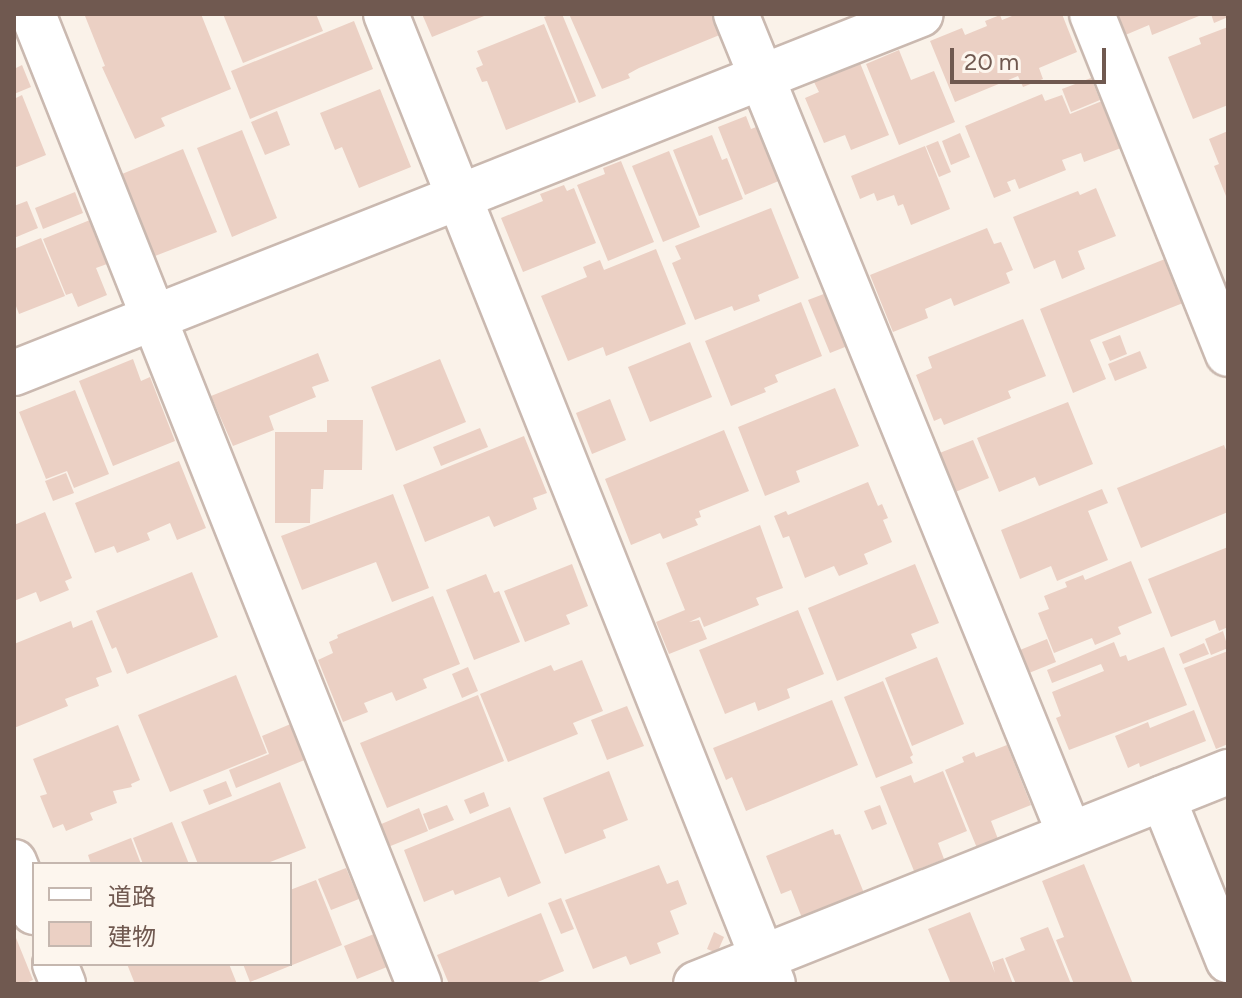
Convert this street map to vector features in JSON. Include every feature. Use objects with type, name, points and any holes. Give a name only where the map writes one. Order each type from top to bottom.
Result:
[{"type":"street","points":[[33,14],[419,984]]},
{"type":"street","points":[[386,14],[768,971]]},
{"type":"street","points":[[736,14],[1070,835]]},
{"type":"street","points":[[14,373],[921,14]]},
{"type":"street","points":[[1092,14],[1228,354]]},
{"type":"street","points":[[696,984],[768,971],[1070,835],[1228,772]]},
{"type":"street","points":[[1163,798],[1228,960]]},
{"type":"street","points":[[14,862],[32,907]]},
{"type":"building","points":[[201,14],[231,89],[161,118],[165,126],[135,139],[102,67],[105,66],[85,16]]},
{"type":"building","points":[[223,14],[316,14],[323,31],[243,63]]},
{"type":"building","points":[[422,14],[489,14],[432,37]]},
{"type":"building","points":[[562,14],[596,96],[579,103],[544,17]]},
{"type":"building","points":[[569,14],[713,14],[722,34],[639,68],[628,74],[630,78],[602,89]]},
{"type":"building","points":[[1017,14],[1062,14],[1077,52],[1039,68],[1043,79],[1023,87],[1018,76],[955,102],[930,41],[962,28],[965,35],[987,26],[985,21],[1000,15],[1002,20]]},
{"type":"building","points":[[1114,14],[1204,14],[1152,35],[1149,25],[1123,36]]},
{"type":"building","points":[[1211,14],[1228,14],[1228,17],[1214,23]]},
{"type":"building","points":[[354,21],[373,69],[250,119],[231,71]]},
{"type":"building","points":[[544,24],[576,102],[506,130],[487,81],[482,82],[476,68],[483,65],[477,51]]},
{"type":"building","points":[[1228,27],[1228,105],[1193,119],[1168,57],[1201,44],[1199,38]]},
{"type":"building","points":[[899,50],[911,80],[934,71],[955,122],[899,145],[866,64]]},
{"type":"building","points":[[860,63],[889,135],[851,150],[845,135],[824,143],[805,98],[819,92],[814,82]]},
{"type":"building","points":[[22,65],[31,87],[14,94],[14,69]]},
{"type":"building","points":[[1091,78],[1100,100],[1071,112],[1062,89]]},
{"type":"building","points":[[380,89],[411,167],[359,188],[342,147],[335,150],[320,113]]},
{"type":"building","points":[[1042,94],[1045,101],[1062,95],[1070,114],[1102,101],[1121,148],[1084,162],[1081,153],[1062,160],[1066,170],[1019,189],[1015,179],[1007,182],[1011,191],[994,198],[965,126]]},
{"type":"building","points":[[22,95],[46,155],[14,168],[14,99]]},
{"type":"building","points":[[277,111],[290,145],[265,155],[251,122]]},
{"type":"building","points":[[746,116],[751,129],[759,126],[781,180],[745,195],[718,127]]},
{"type":"building","points":[[242,130],[277,218],[232,237],[197,148]]},
{"type":"building","points":[[1228,131],[1228,201],[1214,166],[1219,164],[1209,139]]},
{"type":"building","points":[[960,133],[970,157],[951,165],[942,141]]},
{"type":"building","points":[[712,135],[722,160],[727,158],[743,199],[699,216],[673,150]]},
{"type":"building","points":[[938,141],[951,172],[939,177],[926,146]]},
{"type":"building","points":[[925,146],[950,209],[911,225],[903,204],[898,206],[894,195],[877,201],[874,193],[860,199],[851,176]]},
{"type":"building","points":[[183,149],[217,232],[155,256],[122,174]]},
{"type":"building","points":[[669,151],[700,227],[663,242],[632,166]]},
{"type":"building","points":[[621,161],[654,242],[608,261],[577,185],[605,174],[603,168]]},
{"type":"building","points":[[564,185],[567,191],[574,188],[596,243],[523,272],[501,218],[543,201],[540,194]]},
{"type":"building","points":[[1096,188],[1116,236],[1078,251],[1085,269],[1062,279],[1055,260],[1034,269],[1013,217],[1078,191],[1080,195]]},
{"type":"building","points":[[75,192],[83,213],[43,229],[35,208]]},
{"type":"building","points":[[27,201],[38,228],[14,238],[14,206]]},
{"type":"building","points":[[771,208],[799,278],[758,295],[760,301],[734,311],[732,306],[695,320],[672,263],[681,259],[675,246]]},
{"type":"building","points":[[90,220],[107,264],[96,268],[107,295],[78,307],[72,293],[66,295],[43,239]]},
{"type":"building","points":[[987,228],[994,244],[1001,242],[1013,270],[1006,273],[1010,283],[954,306],[951,298],[925,309],[928,318],[893,332],[870,275]]},
{"type":"building","points":[[41,238],[65,296],[19,314],[14,301],[14,249]]},
{"type":"building","points":[[656,249],[686,324],[606,356],[603,347],[568,361],[541,296],[587,277],[583,267],[600,260],[604,270]]},
{"type":"building","points":[[1165,259],[1183,303],[1090,340],[1106,379],[1073,393],[1040,309]]},
{"type":"building","points":[[829,292],[850,345],[830,353],[808,300]]},
{"type":"building","points":[[801,302],[822,356],[775,375],[778,382],[764,388],[766,392],[731,406],[705,341]]},
{"type":"building","points":[[1023,319],[1046,376],[1008,391],[1011,398],[944,425],[941,418],[934,421],[916,375],[932,368],[928,357]]},
{"type":"building","points":[[1120,335],[1127,354],[1110,361],[1102,342]]},
{"type":"building","points":[[690,342],[712,397],[650,422],[628,367]]},
{"type":"building","points":[[1140,351],[1147,368],[1115,381],[1108,364]]},
{"type":"building","points":[[318,353],[329,381],[312,387],[316,397],[269,416],[274,430],[233,446],[211,396]]},
{"type":"building","points":[[133,359],[141,381],[150,377],[175,441],[113,466],[79,381]]},
{"type":"building","points":[[440,359],[466,422],[396,451],[371,387]]},
{"type":"building","points":[[835,388],[859,446],[796,471],[800,482],[765,496],[738,427]]},
{"type":"building","points":[[75,390],[109,474],[74,488],[67,471],[46,479],[19,412]]},
{"type":"building","points":[[610,399],[626,440],[592,454],[576,413]]},
{"type":"building","points":[[1068,402],[1093,464],[1039,486],[1035,477],[999,492],[977,438]]},
{"type":"building","points":[[327,420],[363,420],[362,470],[324,470],[323,489],[311,489],[310,523],[275,523],[275,432],[327,432]]},
{"type":"building","points":[[480,428],[488,447],[441,466],[433,447]]},
{"type":"building","points":[[724,430],[749,491],[699,511],[701,517],[695,519],[698,525],[663,539],[660,533],[631,545],[605,479]]},
{"type":"building","points":[[524,436],[547,493],[533,498],[537,509],[494,527],[489,516],[425,542],[403,485]]},
{"type":"building","points":[[973,440],[989,478],[953,493],[937,454]]},
{"type":"building","points":[[1224,445],[1228,455],[1228,512],[1141,548],[1117,488]]},
{"type":"building","points":[[179,461],[206,528],[177,540],[170,523],[147,533],[150,540],[117,553],[114,546],[95,553],[75,503]]},
{"type":"building","points":[[66,473],[74,493],[53,501],[45,481]]},
{"type":"building","points":[[868,482],[878,506],[882,504],[888,518],[883,520],[892,542],[864,554],[868,564],[839,576],[834,566],[805,578],[789,536],[783,538],[774,516],[786,511],[788,515]]},
{"type":"building","points":[[1102,489],[1108,503],[1088,511],[1108,560],[1057,581],[1051,566],[1020,579],[1001,530]]},
{"type":"building","points":[[393,494],[429,588],[392,602],[376,562],[302,590],[281,536]]},
{"type":"building","points":[[45,512],[72,578],[65,581],[69,590],[40,602],[36,592],[14,601],[14,525]]},
{"type":"building","points":[[760,525],[783,588],[756,598],[759,605],[704,627],[700,617],[689,622],[699,620],[707,639],[669,654],[656,622],[685,610],[666,563]]},
{"type":"building","points":[[1228,547],[1228,627],[1219,631],[1215,620],[1171,637],[1148,579]]},
{"type":"building","points":[[1131,561],[1152,613],[1118,627],[1121,634],[1095,645],[1092,638],[1054,653],[1038,613],[1049,609],[1044,596],[1067,587],[1065,582],[1083,575],[1085,580]]},
{"type":"building","points":[[572,564],[588,606],[566,615],[570,624],[525,642],[504,591]]},
{"type":"building","points":[[915,564],[939,623],[911,634],[917,648],[837,681],[808,608]]},
{"type":"building","points":[[192,572],[218,637],[127,674],[116,647],[112,649],[96,611]]},
{"type":"building","points":[[486,574],[494,593],[499,591],[520,642],[474,660],[446,590]]},
{"type":"building","points":[[433,596],[460,664],[423,679],[427,688],[396,701],[392,692],[364,703],[368,712],[343,722],[318,660],[333,653],[329,642],[338,638],[337,635]]},
{"type":"building","points":[[798,610],[824,674],[787,689],[790,698],[758,711],[755,702],[725,714],[699,650]]},
{"type":"building","points":[[92,620],[112,672],[96,678],[99,686],[65,699],[68,706],[14,728],[14,644],[71,621],[73,628]]},
{"type":"building","points":[[1223,631],[1228,648],[1211,655],[1205,639]]},
{"type":"building","points":[[1047,639],[1056,662],[1029,673],[1020,650]]},
{"type":"building","points":[[1114,642],[1120,657],[1126,655],[1128,661],[1164,647],[1187,705],[1069,750],[1056,718],[1061,716],[1052,692],[1104,671],[1101,664],[1052,683],[1047,670]]},
{"type":"building","points":[[1204,643],[1209,654],[1183,664],[1179,654]]},
{"type":"building","points":[[1228,651],[1228,744],[1216,749],[1184,668]]},
{"type":"building","points":[[937,657],[964,724],[912,746],[885,678]]},
{"type":"building","points":[[582,660],[603,711],[573,723],[578,734],[508,762],[480,694],[551,665],[554,671]]},
{"type":"building","points":[[468,667],[478,691],[462,698],[452,674]]},
{"type":"building","points":[[236,675],[267,753],[170,792],[138,715]]},
{"type":"building","points":[[883,681],[913,755],[910,757],[913,763],[876,778],[844,697]]},
{"type":"building","points":[[478,695],[504,761],[387,808],[360,743]]},
{"type":"building","points":[[832,700],[858,765],[746,811],[732,777],[726,780],[713,748]]},
{"type":"building","points":[[627,706],[644,746],[607,760],[591,720]]},
{"type":"building","points":[[1194,710],[1206,741],[1140,767],[1139,763],[1128,768],[1115,736],[1148,722],[1150,728]]},
{"type":"building","points":[[293,723],[307,759],[236,788],[229,770],[269,754],[262,736]]},
{"type":"building","points":[[118,725],[140,780],[131,784],[132,787],[113,791],[117,803],[90,813],[93,820],[66,831],[63,824],[53,828],[40,796],[47,794],[33,759]]},
{"type":"building","points":[[1007,745],[1031,805],[991,821],[998,839],[977,848],[945,770],[964,762],[962,757],[974,752],[976,757]]},
{"type":"building","points":[[609,771],[628,820],[603,830],[606,838],[565,854],[543,798]]},
{"type":"building","points":[[943,771],[967,831],[938,843],[944,859],[914,871],[880,787],[911,775],[914,783]]},
{"type":"building","points":[[226,781],[232,796],[209,805],[203,790]]},
{"type":"building","points":[[280,782],[306,848],[270,862],[197,862],[181,822]]},
{"type":"building","points":[[484,792],[489,806],[470,814],[464,800]]},
{"type":"building","points":[[447,805],[454,820],[429,830],[423,814]]},
{"type":"building","points":[[880,805],[887,824],[872,830],[864,811]]},
{"type":"building","points":[[510,807],[541,883],[508,897],[500,877],[455,895],[453,890],[424,902],[404,850]]},
{"type":"building","points":[[419,808],[428,831],[388,847],[379,825]]},
{"type":"building","points":[[172,822],[188,862],[142,862],[133,838]]},
{"type":"building","points":[[833,829],[835,835],[840,834],[864,893],[802,918],[791,890],[781,894],[766,856]]},
{"type":"building","points":[[131,838],[140,862],[90,862],[88,855]]},
{"type":"building","points":[[1084,864],[1133,984],[1074,984],[1056,940],[1064,937],[1042,881]]},
{"type":"building","points":[[659,865],[667,884],[678,880],[687,904],[670,911],[679,934],[657,943],[661,953],[630,965],[626,956],[593,969],[565,900]]},
{"type":"building","points":[[346,868],[359,899],[331,910],[318,879]]},
{"type":"building","points":[[316,880],[342,945],[292,965],[292,889]]},
{"type":"building","points":[[561,898],[574,929],[561,934],[548,903]]},
{"type":"building","points":[[970,912],[995,973],[992,962],[1003,958],[1013,984],[951,984],[928,929]]},
{"type":"building","points":[[541,913],[564,971],[533,984],[449,984],[437,955]]},
{"type":"building","points":[[1048,927],[1071,984],[1016,984],[1005,958],[1025,950],[1020,938]]},
{"type":"building","points":[[714,932],[724,937],[717,953],[707,949]]},
{"type":"building","points":[[14,933],[33,980],[24,984],[14,984]]},
{"type":"building","points":[[374,934],[387,967],[357,979],[344,946]]},
{"type":"building","points":[[128,966],[230,966],[237,984],[135,984]]},
{"type":"building","points":[[244,966],[290,966],[250,982]]}]
